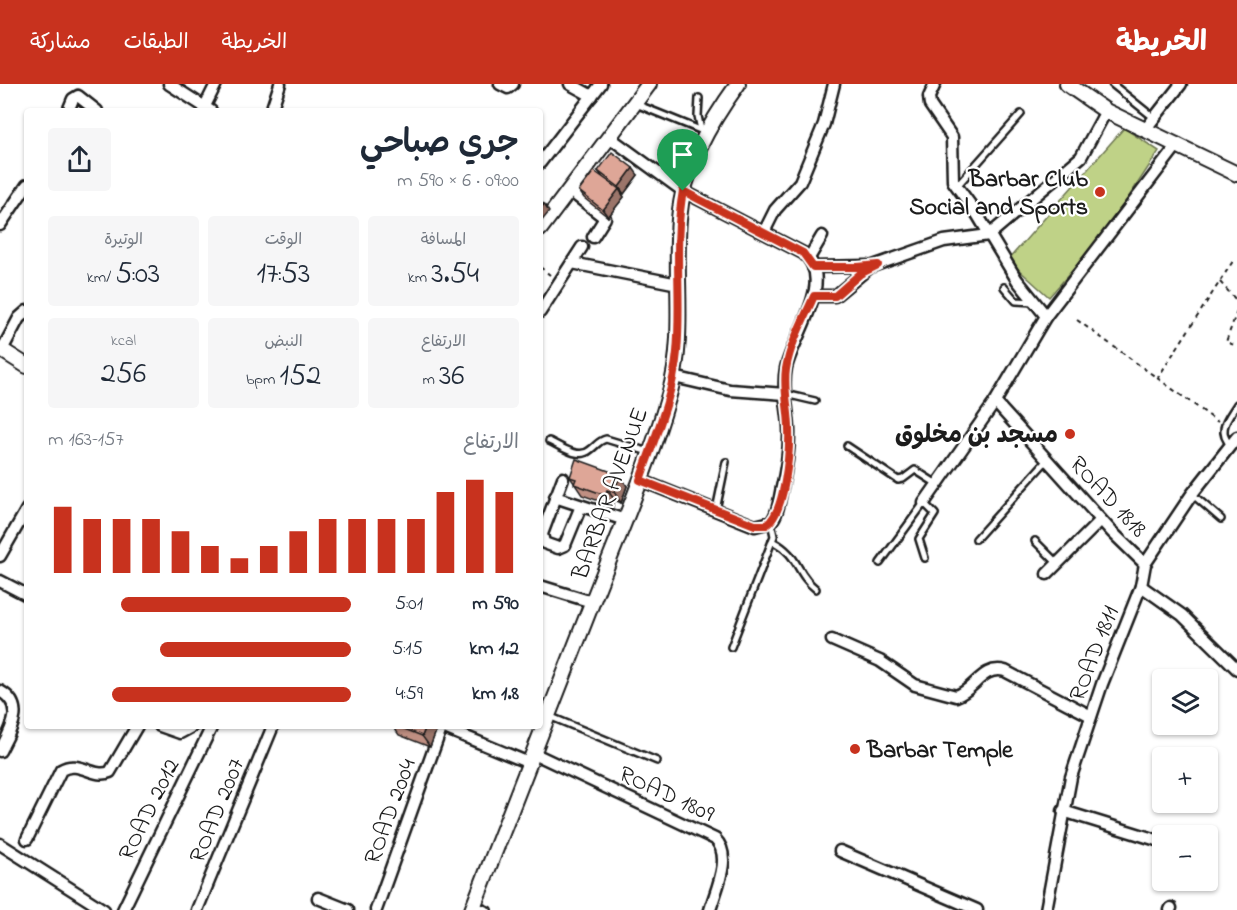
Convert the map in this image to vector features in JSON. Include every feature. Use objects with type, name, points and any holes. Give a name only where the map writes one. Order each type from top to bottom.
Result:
[{"type":"street","points":[[169,84],[205,108]]},
{"type":"street","points":[[207,108],[216,84]]},
{"type":"street","points":[[272,108],[280,84]]},
{"type":"street","points":[[500,84],[508,88],[513,84]]},
{"type":"street","points":[[570,84],[592,96]]},
{"type":"street","points":[[543,159],[601,84]]},
{"type":"street","points":[[543,225],[649,84]]},
{"type":"street","name":"BARBAR AVENUE","points":[[543,728],[640,480],[674,377],[678,339],[679,220],[683,191],[704,131],[738,84]]},
{"type":"street","points":[[764,232],[775,210],[800,182],[824,124],[834,84]]},
{"type":"street","points":[[935,84],[929,97],[930,105],[950,132],[954,147],[952,175],[956,187],[1017,280],[1046,316]]},
{"type":"street","points":[[1067,84],[1106,111],[1237,174]]},
{"type":"street","points":[[1147,132],[1156,114],[1181,84]]},
{"type":"street","points":[[69,108],[73,99],[78,96],[93,108]]},
{"type":"street","points":[[814,296],[835,296],[860,274],[944,241],[989,235],[1081,157],[1093,131],[1106,111]]},
{"type":"street","points":[[609,137],[683,191],[764,232],[811,262],[858,267],[878,265]]},
{"type":"street","points":[[924,503],[995,402],[1046,316],[1178,144]]},
{"type":"street","points":[[0,225],[24,189]]},
{"type":"street","points":[[569,190],[605,218],[593,237]]},
{"type":"street","points":[[640,480],[755,525],[771,522],[777,512],[788,454],[789,428],[785,394],[790,355],[814,296],[816,280],[811,262],[822,236]]},
{"type":"street","points":[[543,308],[582,247]]},
{"type":"street","points":[[572,263],[678,284]]},
{"type":"street","points":[[24,314],[19,318],[1,349],[24,364]]},
{"type":"street","points":[[674,377],[730,390],[785,394]]},
{"type":"street","name":"ROAD 1818","points":[[995,402],[1101,520],[1145,564]]},
{"type":"street","name":"ROAD 1811","points":[[1046,910],[1063,811],[1091,716],[1141,586],[1145,564],[1192,494],[1234,442]]},
{"type":"street","points":[[544,514],[563,478]]},
{"type":"street","points":[[555,497],[625,520]]},
{"type":"street","points":[[543,540],[546,544],[560,548],[567,543],[581,506]]},
{"type":"street","points":[[0,556],[24,514]]},
{"type":"street","points":[[1047,574],[1101,520]]},
{"type":"street","points":[[0,581],[24,593]]},
{"type":"street","points":[[1141,586],[1182,615],[1237,667]]},
{"type":"street","points":[[543,587],[592,602]]},
{"type":"street","points":[[832,640],[880,661],[915,685],[956,696],[987,673],[999,669],[1091,716]]},
{"type":"street","points":[[0,691],[12,701],[16,712],[0,752]]},
{"type":"street","points":[[27,839],[61,770],[76,766],[101,774],[111,772],[135,729]]},
{"type":"street","points":[[170,729],[180,732],[186,729]]},
{"type":"street","name":"ROAD 2012","points":[[123,910],[211,729]]},
{"type":"street","name":"ROAD 2007","points":[[197,910],[272,729]]},
{"type":"street","name":"ROAD 2004","points":[[376,910],[441,729]]},
{"type":"street","name":"ROAD 1809","points":[[448,729],[531,758],[715,839],[721,845],[724,858],[711,910]]},
{"type":"street","name":"BARBAR AVENUE","points":[[473,907],[543,729]]},
{"type":"street","points":[[1063,811],[1152,839]]},
{"type":"street","points":[[0,844],[104,910]]},
{"type":"street","points":[[840,851],[977,910]]},
{"type":"street","points":[[318,898],[348,910]]},
{"type":"lane","points":[[1112,84],[1156,114]]},
{"type":"lane","points":[[699,98],[698,116],[704,131]]},
{"type":"lane","points":[[634,104],[704,131]]},
{"type":"lane","points":[[956,187],[1021,114]]},
{"type":"lane","points":[[1004,287],[1016,302],[1029,304],[1035,302]]},
{"type":"lane","points":[[785,394],[815,401]]},
{"type":"lane","points":[[1234,442],[1225,439],[1224,426],[1237,404]]},
{"type":"lane","points":[[549,441],[578,454],[589,452],[600,441],[606,439],[650,453]]},
{"type":"lane","points":[[848,446],[898,480],[915,470],[937,484]]},
{"type":"lane","points":[[976,539],[1047,460]]},
{"type":"lane","points":[[716,510],[726,462]]},
{"type":"lane","points":[[1192,494],[1221,519]]},
{"type":"lane","points":[[880,563],[924,503],[935,514],[920,536],[919,543],[925,558]]},
{"type":"lane","points":[[731,647],[772,541],[774,532],[771,522]]},
{"type":"lane","points":[[772,541],[792,555],[805,579],[816,589]]},
{"type":"lane","points":[[1035,541],[1058,563]]},
{"type":"lane","points":[[548,716],[657,761]]},
{"type":"lane","points":[[473,907],[488,910]]},
{"type":"path","points":[[1157,379],[1235,258]]},
{"type":"path","points":[[543,269],[560,282]]},
{"type":"path","points":[[1220,282],[1237,301]]},
{"type":"path","points":[[1237,310],[1226,342],[1237,346]]},
{"type":"path","points":[[1077,320],[1224,426]]},
{"type":"green space","name":"Barbar Club Social and Sports","points":[[1124,128],[1159,151],[1105,233],[1049,297],[1008,260]]},
{"type":"building","points":[[612,152],[633,168],[619,187],[598,171]]},
{"type":"building","points":[[594,171],[619,189],[603,210],[579,191]]},
{"type":"building","points":[[576,459],[620,475],[614,492],[607,490],[605,495],[574,484],[576,479],[570,477]]},
{"type":"building","points":[[404,729],[425,729],[422,736]]},
{"type":"place","name":"Barbar Club Social and Sports","points":[[1100,192]]},
{"type":"place","name":"مسجد بن مخلوق","points":[[1070,434]]},
{"type":"place","name":"Barbar Temple","points":[[855,749]]},
{"type":"route","points":[[683,191],[803,253],[813,267],[878,265],[860,274],[835,296],[823,298],[814,296],[786,367],[785,394],[789,428],[787,464],[775,518],[766,525],[755,525],[640,480],[670,393],[676,364],[678,235],[683,191]]}]
